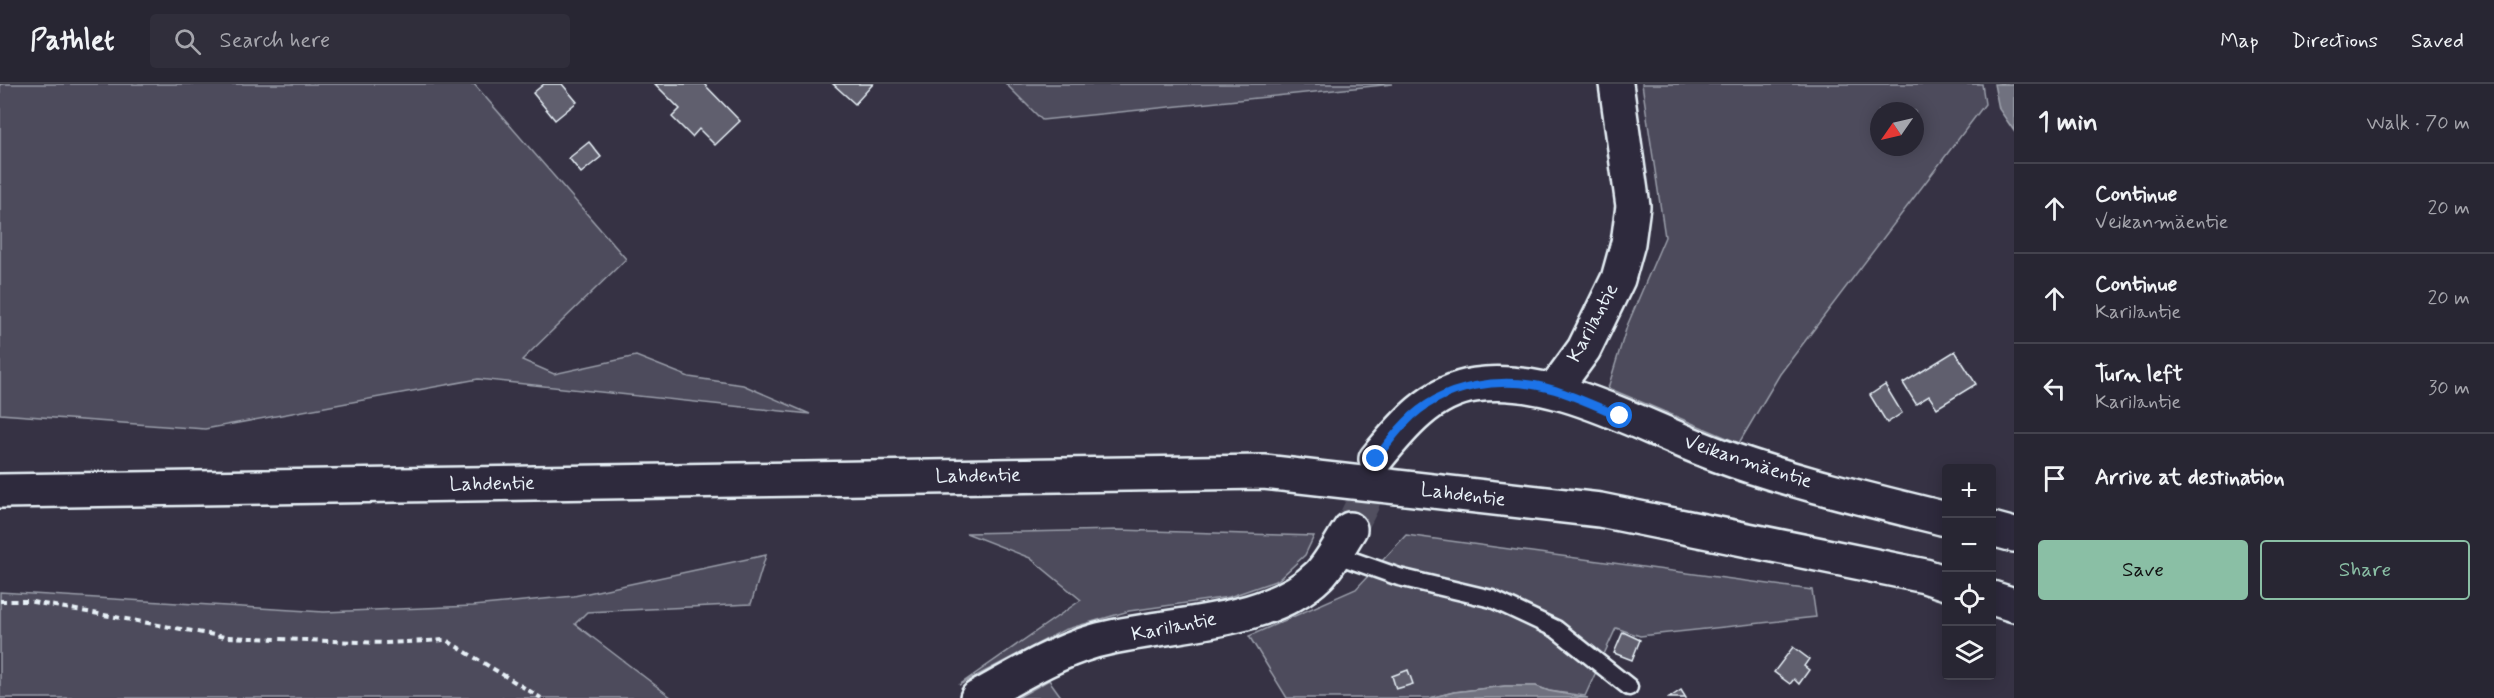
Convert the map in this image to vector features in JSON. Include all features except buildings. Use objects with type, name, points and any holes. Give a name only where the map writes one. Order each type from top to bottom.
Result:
[{"type":"main road","name":"Karilantie","points":[[1554,390],[1584,349],[1617,279],[1628,243],[1633,206],[1617,84]]},
{"type":"main road","points":[[1376,459],[1406,422],[1437,399],[1473,385],[1512,383],[1554,390]]},
{"type":"main road","name":"Veikanmäentie","points":[[1554,390],[1719,455],[1858,497],[1943,518]]},
{"type":"main road","name":"Lahdentie","points":[[0,491],[1264,472],[1600,510],[1925,576],[1942,581]]},
{"type":"main road","points":[[1996,530],[2014,535]]},
{"type":"main road","name":"Karilantie","points":[[977,698],[1053,656],[1096,641],[1219,619],[1264,607],[1292,596],[1320,574],[1342,542]]},
{"type":"main road","points":[[1996,599],[2014,605]]},
{"type":"lane","points":[[1342,542],[1399,578],[1492,599],[1556,629],[1629,687]]},
{"type":"path","points":[[0,601],[27,601],[225,637],[384,643],[446,640],[541,698]]},
{"type":"shaded area","points":[[0,84],[474,84],[626,259],[522,360],[554,374],[636,356],[689,377],[743,385],[810,414],[478,379],[205,429],[0,414]]},
{"type":"shaded area","points":[[1006,84],[1393,84],[1042,120]]},
{"type":"shaded area","points":[[1642,84],[1982,84],[1985,104],[1780,374],[1739,443],[1608,388],[1627,326],[1665,237]]},
{"type":"shaded area","points":[[1119,530],[1314,536],[1305,555],[1278,580],[1229,597],[1129,611],[1064,630],[959,685],[1081,600],[1030,558],[966,533]]},
{"type":"shaded area","points":[[1406,535],[1812,590],[1816,617],[1640,636],[1616,628],[1585,696],[1549,691],[1536,686],[1505,686],[1454,692],[1430,698],[1287,698],[1249,636],[1356,589]]},
{"type":"shaded area","points":[[766,555],[751,604],[587,612],[575,624],[672,698],[0,698],[0,592],[324,612],[473,606],[574,596]]},
{"type":"shaded area","points":[[1049,680],[1062,698],[1017,698]]},
{"type":"water","points":[[1994,84],[2014,84],[2014,131],[1999,109]]},
{"type":"water","points":[[1505,686],[1536,686],[1549,691],[1588,698],[1430,698],[1454,692]]},
{"type":"tunnel","points":[[1350,529],[1363,503],[1376,459]]},
{"type":"route","points":[[1376,459],[1406,422],[1437,399],[1473,385],[1512,383],[1554,390],[1620,416]]}]
